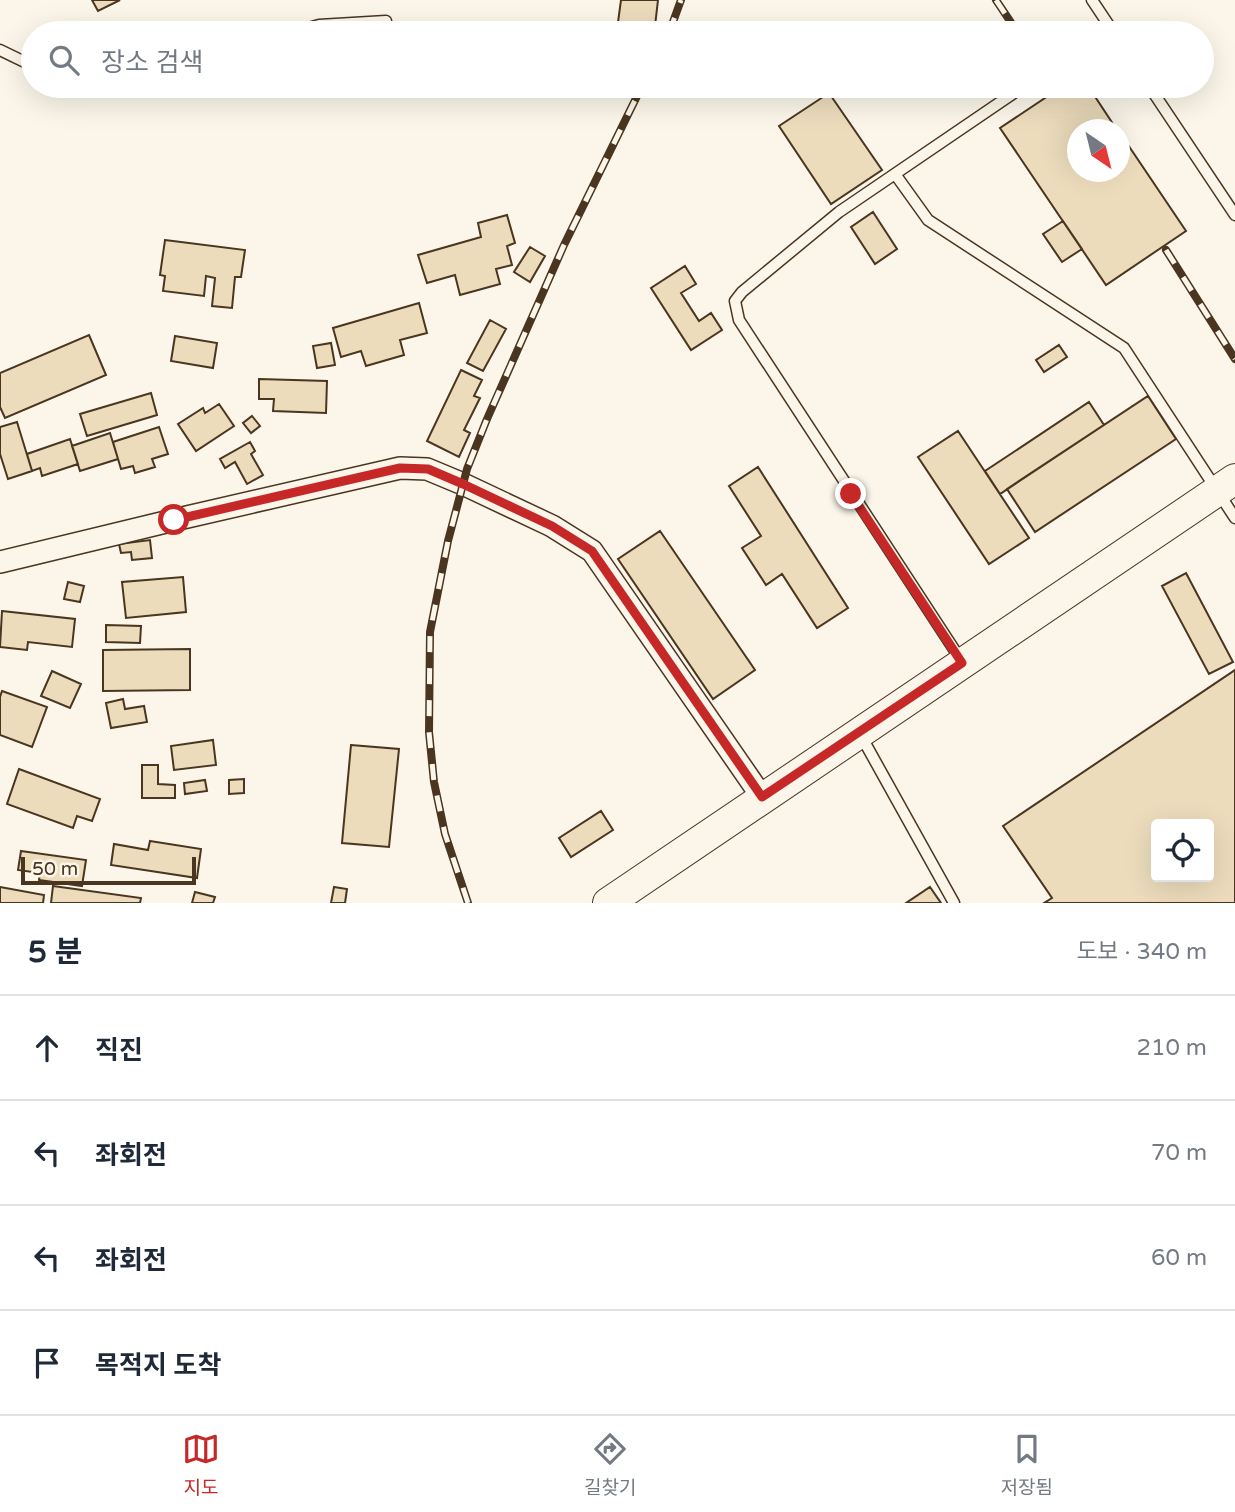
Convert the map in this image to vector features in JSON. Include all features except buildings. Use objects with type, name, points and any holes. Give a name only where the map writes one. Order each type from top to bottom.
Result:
[{"type":"street","points":[[0,562],[400,468],[428,469],[552,526],[592,551],[762,797]]},
{"type":"street","points":[[608,903],[1226,485]]},
{"type":"lane","points":[[1092,0],[1106,21]]},
{"type":"lane","points":[[0,50],[21,60]]},
{"type":"lane","points":[[962,663],[739,320],[735,301],[742,292],[839,212],[1006,98]]},
{"type":"lane","points":[[1157,98],[1235,215]]},
{"type":"lane","points":[[894,174],[928,220],[1124,348],[1226,485],[1235,519]]},
{"type":"lane","points":[[859,731],[954,903]]},
{"type":"railway","points":[[673,21],[681,0]]},
{"type":"railway","points":[[996,0],[1010,21]]},
{"type":"railway","points":[[468,903],[445,834],[434,782],[429,732],[430,632],[448,541],[467,469],[487,419],[564,245],[636,98]]},
{"type":"railway","points":[[1166,250],[1235,359]]},
{"type":"route","points":[[174,520],[400,468],[428,469],[463,484],[552,526],[592,551],[762,797],[962,663],[851,494]]}]
